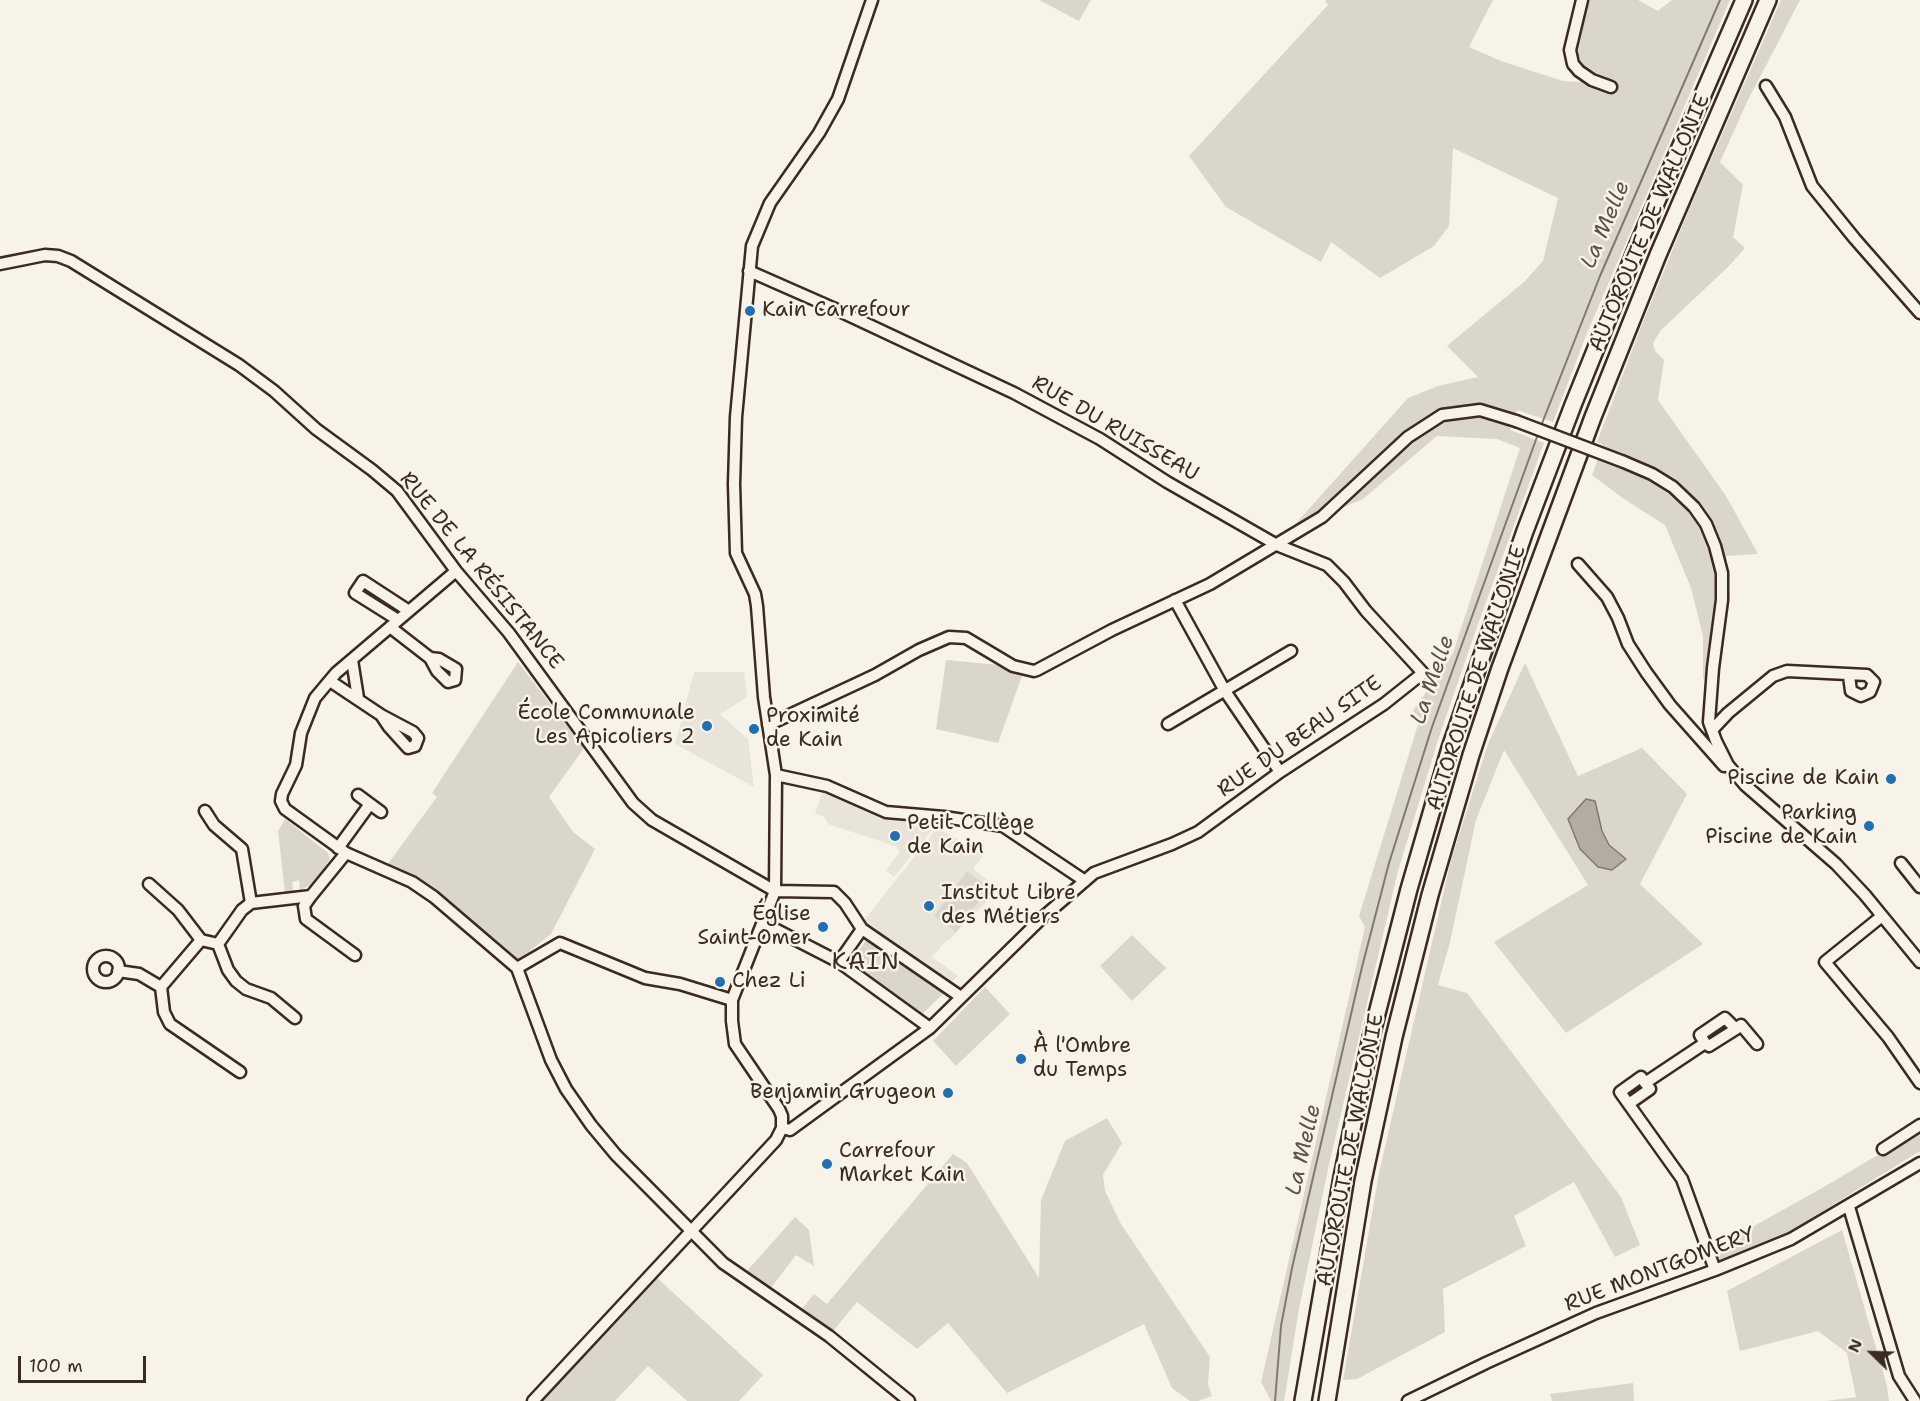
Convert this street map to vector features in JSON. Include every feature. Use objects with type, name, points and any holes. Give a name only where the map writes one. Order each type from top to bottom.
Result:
[{"type":"highway","name":"AUTOROUTE DE WALLONIE","points":[[1303,1401],[1341,1177],[1372,1033],[1409,889],[1450,748],[1525,531],[1573,405],[1637,246],[1744,0]]},
{"type":"highway","name":"AUTOROUTE DE WALLONIE","points":[[1327,1401],[1363,1181],[1394,1037],[1430,895],[1472,755],[1500,668],[1593,417],[1658,255],[1768,0]]},
{"type":"street","points":[[533,1401],[776,1140],[782,1128],[782,1116],[779,1109],[735,1044],[732,1021],[732,1000],[775,891],[776,775],[761,673],[757,606],[736,554],[734,484],[736,417],[750,258],[758,231],[770,203],[819,133],[838,99],[872,0]]},
{"type":"street","points":[[1582,0],[1570,51],[1573,64],[1592,80],[1611,87]]},
{"type":"street","points":[[1766,86],[1785,117],[1812,186],[1920,313]]},
{"type":"street","name":"RUE DE LA RÉSISTANCE","points":[[0,264],[45,255],[58,256],[72,261],[239,365],[274,391],[316,429],[372,470],[397,491],[456,571],[509,633],[633,803],[652,820],[775,891]]},
{"type":"street","name":"RUE DU RUISSEAU","points":[[749,271],[1014,393],[1100,439],[1167,482],[1277,545],[1327,565],[1423,673]]},
{"type":"street","points":[[768,724],[875,675],[919,650],[949,638],[966,638],[1013,666],[1034,671],[1210,584],[1322,517],[1408,436],[1442,415],[1480,410],[1516,421],[1652,474],[1673,488],[1694,507],[1706,524],[1722,573],[1722,600],[1713,668],[1710,726],[1724,757],[1745,785],[1836,864],[1865,895],[1920,962]]},
{"type":"street","points":[[1578,564],[1607,597],[1628,644],[1670,705],[1726,768],[1734,772]]},
{"type":"street","points":[[456,571],[352,660],[315,698],[301,733],[296,765],[282,794],[281,801],[285,809],[342,851],[412,882],[434,897],[517,968],[551,1060],[566,1089],[591,1125],[616,1155],[723,1263],[829,1336],[909,1401]]},
{"type":"street","points":[[409,611],[363,581],[355,593],[394,624],[430,658]]},
{"type":"street","points":[[1174,600],[1225,691],[1280,772]]},
{"type":"street","points":[[1168,724],[1291,651]]},
{"type":"street","points":[[352,660],[358,698]]},
{"type":"street","points":[[1692,730],[1710,726],[1773,676],[1787,671],[1849,676]]},
{"type":"street","name":"RUE DU BEAU SITE","points":[[782,1128],[790,1130],[930,1028],[1042,918],[1094,873],[1198,832],[1280,772],[1384,704],[1423,673]]},
{"type":"street","points":[[330,681],[381,714]]},
{"type":"street","points":[[776,775],[827,786],[886,812],[944,817],[1003,826],[1085,881]]},
{"type":"street","points":[[358,795],[381,812]]},
{"type":"street","points":[[355,955],[306,919],[304,906],[342,851],[370,804]]},
{"type":"street","points":[[205,811],[214,825],[242,849],[251,903]]},
{"type":"street","points":[[1901,863],[1920,887]]},
{"type":"street","points":[[149,884],[177,910],[201,940],[218,944]]},
{"type":"street","points":[[775,891],[834,892],[845,903],[860,927],[962,997]]},
{"type":"street","points":[[218,944],[242,910],[251,903],[311,896]]},
{"type":"street","points":[[1881,916],[1825,962],[1888,1037],[1920,1083]]},
{"type":"street","points":[[763,923],[839,962],[930,1028]]},
{"type":"street","points":[[839,962],[860,927]]},
{"type":"street","points":[[201,940],[161,987],[164,1012],[171,1024],[240,1072]]},
{"type":"street","points":[[517,968],[560,943],[645,978],[680,984],[732,1000]]},
{"type":"street","points":[[218,944],[228,970],[236,981],[246,989],[271,998],[295,1018]]},
{"type":"street","points":[[118,971],[139,974],[161,987]]},
{"type":"street","points":[[1715,1270],[1682,1179],[1620,1092],[1641,1077],[1645,1083],[1705,1043],[1700,1035],[1725,1018],[1736,1029],[1742,1025],[1757,1044]]},
{"type":"street","points":[[1883,1149],[1920,1125]]},
{"type":"street","name":"RUE MONTGOMERY","points":[[1408,1401],[1485,1363],[1591,1316],[1791,1239],[1849,1207],[1920,1163]]},
{"type":"street","points":[[1849,1207],[1899,1377],[1915,1401]]},
{"type":"shaded area","points":[[1039,0],[1091,0],[1079,21]]},
{"type":"shaded area","points":[[1325,0],[1493,0],[1469,47],[1501,61],[1563,81],[1580,82],[1574,51],[1590,0],[1638,0],[1658,11],[1672,0],[1730,0],[1585,338],[1553,422],[1517,410],[1510,430],[1544,443],[1438,740],[1398,871],[1328,1169],[1299,1309],[1284,1401],[1271,1401],[1261,1382],[1365,927],[1359,916],[1420,718],[1413,711],[1453,653],[1520,448],[1497,439],[1437,436],[1363,499],[1291,529],[1408,398],[1438,386],[1478,377],[1447,346],[1524,282],[1543,261],[1558,198],[1453,148],[1449,226],[1434,246],[1380,278],[1331,242],[1321,262],[1226,207],[1189,156],[1328,5]]},
{"type":"shaded area","points":[[1781,0],[1800,0],[1747,102],[1720,162],[1743,185],[1733,237],[1745,248],[1661,330],[1653,343],[1655,351],[1664,360],[1658,400],[1726,496],[1758,554],[1726,556],[1730,599],[1719,676],[1703,679],[1703,636],[1691,588],[1665,525],[1592,475],[1603,445],[1597,442],[1641,327],[1688,212]]},
{"type":"shaded area","points":[[946,660],[999,665],[1011,673],[1022,676],[998,743],[936,729]]},
{"type":"shaded area","points":[[518,662],[584,748],[549,797],[573,832],[595,849],[551,934],[517,961],[416,877],[387,865],[437,797],[432,793]]},
{"type":"shaded area","points":[[1525,663],[1578,776],[1642,748],[1687,794],[1640,884],[1703,944],[1566,1033],[1494,942],[1588,885],[1504,750],[1476,820],[1450,942],[1438,985],[1467,993],[1621,1197],[1640,1245],[1615,1257],[1574,1182],[1514,1216],[1526,1246],[1443,1289],[1445,1332],[1357,1379],[1343,1380],[1379,1173],[1451,860],[1488,744]]},
{"type":"shaded area","name":"École Communale Les Apicoliers 2","points":[[694,672],[744,672],[747,697],[720,714],[748,739],[754,787],[675,744]]},
{"type":"shaded area","name":"Petit Collège de Kain","points":[[824,787],[886,814],[941,819],[894,877],[886,870],[899,853],[898,847],[828,824],[824,817],[815,813]]},
{"type":"shaded area","points":[[1586,799],[1595,801],[1602,831],[1609,845],[1626,859],[1612,870],[1598,867],[1580,849],[1568,819]]},
{"type":"shaded area","points":[[285,819],[328,853],[330,859],[309,886],[300,890],[299,880],[292,882],[293,891],[285,893],[278,831]]},
{"type":"shaded area","name":"Institut Libre des Métiers","points":[[937,828],[984,854],[973,869],[999,889],[932,957],[958,976],[948,985],[862,923]]},
{"type":"shaded area","points":[[967,871],[989,888],[956,932],[934,916]]},
{"type":"shaded area","points":[[1132,935],[1166,968],[1132,1001],[1100,966]]},
{"type":"shaded area","points":[[868,938],[945,992],[920,1016],[849,963]]},
{"type":"shaded area","points":[[985,987],[1010,1014],[956,1066],[933,1041]]},
{"type":"shaded area","points":[[1107,1118],[1122,1143],[1103,1175],[1105,1191],[1121,1224],[1210,1357],[1208,1384],[1212,1396],[1190,1401],[1172,1388],[1144,1324],[1007,1393],[948,1323],[917,1349],[857,1302],[829,1336],[797,1315],[814,1294],[827,1304],[953,1154],[967,1163],[1039,1278],[1041,1200],[1065,1141]]},
{"type":"shaded area","points":[[1920,1130],[1920,1151],[1789,1232],[1719,1265],[1713,1249]]},
{"type":"shaded area","points":[[795,1217],[809,1230],[814,1266],[796,1255],[770,1289],[747,1271]]},
{"type":"shaded area","points":[[1842,1230],[1887,1386],[1889,1401],[1826,1401],[1856,1397],[1847,1353],[1818,1331],[1740,1351],[1727,1291]]},
{"type":"shaded area","points":[[655,1276],[763,1375],[739,1401],[687,1401],[648,1366],[615,1401],[539,1401]]},
{"type":"shaded area","points":[[1633,1383],[1634,1401],[1552,1401],[1550,1394]]},
{"type":"waterway","name":"La Melle","points":[[1541,426],[1600,276],[1720,0]]},
{"type":"waterway","name":"La Melle","points":[[1275,1401],[1281,1326],[1292,1268],[1362,967],[1389,863],[1432,727],[1538,434]]},
{"type":"place","name":"Kain Carrefour","points":[[750,311]]},
{"type":"place","name":"École Communale Les Apicoliers 2","points":[[707,726]]},
{"type":"place","name":"Proximité de Kain","points":[[754,729]]},
{"type":"place","name":"Piscine de Kain","points":[[1891,779]]},
{"type":"place","name":"Parking Piscine de Kain","points":[[1869,826]]},
{"type":"place","name":"Petit Collège de Kain","points":[[895,836]]},
{"type":"place","name":"Institut Libre des Métiers","points":[[929,906]]},
{"type":"place","name":"Église Saint-Omer","points":[[823,927]]},
{"type":"place","name":"Chez Li","points":[[720,982]]},
{"type":"place","name":"À l'Ombre du Temps","points":[[1021,1059]]},
{"type":"place","name":"Benjamin Grugeon","points":[[948,1093]]},
{"type":"place","name":"Carrefour Market Kain","points":[[827,1164]]},
{"type":"district","name":"KAIN","points":[[866,963]]}]
